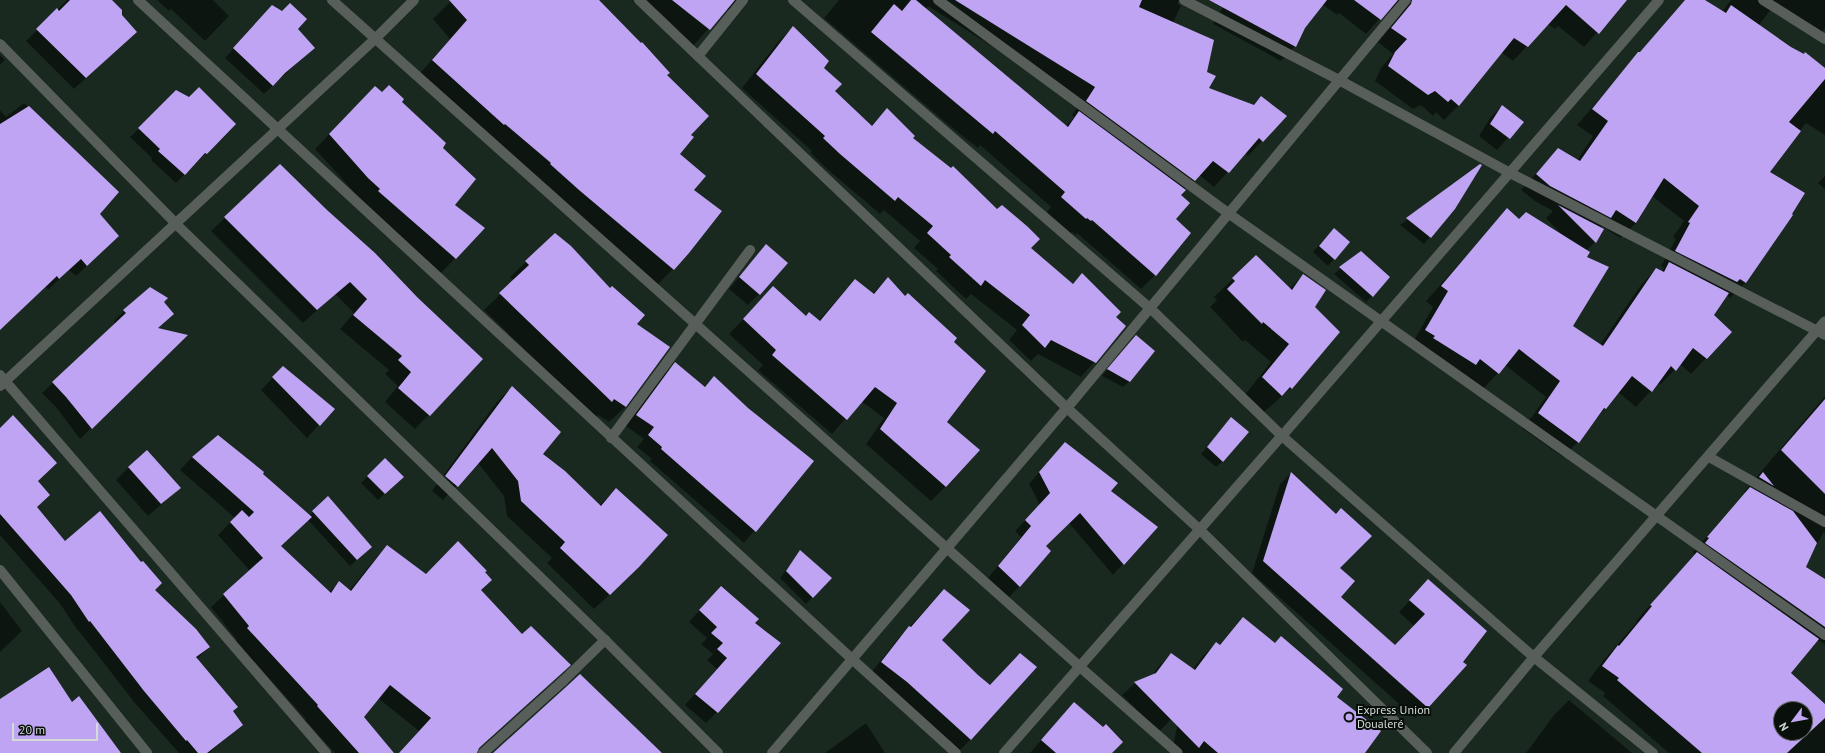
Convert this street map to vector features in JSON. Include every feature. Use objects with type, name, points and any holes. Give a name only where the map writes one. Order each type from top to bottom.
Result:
[{"type":"street","points":[[138,0],[611,438],[956,753]]},
{"type":"street","points":[[332,0],[1080,668],[1178,753]]},
{"type":"street","points":[[326,753],[2,381],[176,224],[375,39],[414,0]]},
{"type":"street","points":[[639,0],[1067,408],[1200,530],[1427,753]]},
{"type":"street","points":[[698,56],[743,0]]},
{"type":"street","points":[[793,0],[1150,308],[1282,436],[1534,657],[1653,753]]},
{"type":"street","points":[[938,0],[1228,213],[1380,322],[1825,635]]},
{"type":"street","points":[[1184,0],[1339,80],[1510,173],[1821,333]]},
{"type":"street","points":[[772,753],[1067,408],[1406,0]]},
{"type":"street","points":[[1004,753],[1282,436],[1658,0]]},
{"type":"street","points":[[1763,0],[1825,39]]},
{"type":"street","points":[[0,44],[176,224],[605,640],[718,753]]},
{"type":"street","points":[[611,438],[694,323],[750,250]]},
{"type":"street","points":[[1454,753],[1534,657],[1657,516],[1821,333],[1825,321]]},
{"type":"street","points":[[1709,457],[1825,522]]},
{"type":"street","points":[[0,570],[147,753]]},
{"type":"street","points":[[483,753],[563,681],[605,640]]},
{"type":"building","points":[[70,0],[112,0],[122,10],[122,15],[137,32],[86,78],[36,29],[57,8],[59,11]]},
{"type":"building","points":[[449,0],[599,0],[641,43],[642,42],[670,73],[667,75],[709,116],[691,135],[694,137],[680,154],[706,176],[694,190],[722,211],[674,270],[579,190],[550,164],[551,163],[505,124],[504,125],[432,60],[467,20]]},
{"type":"building","points":[[672,0],[735,0],[710,30]]},
{"type":"building","points":[[911,0],[916,0],[1068,127],[1079,111],[1186,190],[1181,195],[1190,203],[1176,219],[1191,233],[1156,276],[1092,220],[1086,219],[1061,197],[1065,192],[995,131],[993,134],[871,32],[894,4],[902,11]]},
{"type":"building","points":[[955,0],[1142,0],[1139,7],[1214,40],[1207,72],[1216,76],[1209,88],[1254,105],[1261,96],[1287,116],[1263,142],[1259,138],[1229,173],[1213,161],[1195,181],[1086,101],[1095,87]]},
{"type":"building","points":[[1209,0],[1327,0],[1305,28],[1296,47]]},
{"type":"building","points":[[1354,0],[1398,0],[1381,20]]},
{"type":"building","points":[[1412,0],[1627,0],[1599,34],[1566,5],[1528,47],[1514,38],[1459,106],[1451,99],[1448,102],[1435,91],[1428,95],[1388,66],[1395,52],[1407,39],[1391,28],[1411,4]]},
{"type":"building","points":[[1685,0],[1705,0],[1726,13],[1731,5],[1791,47],[1804,54],[1805,52],[1825,68],[1825,79],[1789,122],[1801,131],[1770,172],[1805,193],[1792,214],[1793,215],[1746,283],[1740,279],[1737,282],[1675,251],[1690,223],[1688,222],[1699,206],[1664,178],[1636,223],[1616,210],[1611,218],[1550,186],[1536,174],[1558,148],[1580,161],[1608,121],[1592,109],[1638,52],[1640,52]]},
{"type":"building","points":[[290,3],[307,19],[298,29],[315,48],[285,73],[273,86],[233,48],[272,5],[282,11]]},
{"type":"building","points":[[793,26],[829,61],[824,68],[842,84],[835,91],[872,126],[887,108],[915,136],[913,138],[951,168],[953,166],[997,209],[1002,205],[1028,227],[1040,239],[1031,248],[1073,284],[1082,273],[1121,312],[1116,317],[1126,326],[1096,363],[1051,340],[1045,348],[1022,325],[1030,315],[985,280],[981,286],[949,257],[951,255],[927,233],[933,226],[898,197],[895,201],[840,154],[823,138],[825,136],[756,74]]},
{"type":"building","points":[[389,85],[404,99],[402,102],[446,143],[443,148],[476,179],[455,205],[485,228],[456,259],[378,191],[380,189],[368,178],[329,134],[375,86],[382,92]]},
{"type":"building","points":[[199,87],[236,124],[207,154],[205,153],[185,175],[158,151],[160,149],[138,128],[176,90],[189,97]]},
{"type":"building","points":[[1502,105],[1524,122],[1510,139],[1490,124]]},
{"type":"building","points":[[29,106],[119,192],[100,214],[119,236],[87,266],[81,259],[59,279],[57,276],[0,330],[0,124]]},
{"type":"building","points":[[280,164],[327,210],[375,253],[418,298],[483,359],[430,416],[398,388],[411,372],[398,360],[402,356],[353,315],[367,299],[350,282],[317,310],[224,217]]},
{"type":"building","points":[[1480,164],[1482,165],[1455,209],[1431,238],[1406,218]]},
{"type":"building","points":[[1558,205],[1604,229],[1596,243]]},
{"type":"building","points":[[1507,208],[1519,219],[1526,212],[1590,252],[1587,257],[1609,267],[1573,326],[1603,346],[1656,268],[1664,272],[1669,262],[1729,293],[1714,315],[1732,332],[1707,359],[1693,348],[1676,371],[1671,366],[1652,392],[1632,376],[1606,409],[1604,408],[1579,443],[1538,413],[1560,381],[1519,349],[1499,374],[1480,359],[1476,365],[1433,338],[1435,336],[1425,330],[1448,291],[1441,286]]},
{"type":"building","points":[[1334,228],[1350,242],[1335,260],[1319,246]]},
{"type":"building","points":[[555,233],[571,246],[610,288],[612,286],[645,315],[637,324],[670,347],[626,407],[614,399],[612,402],[499,293],[529,265],[525,261]]},
{"type":"building","points":[[766,244],[788,263],[760,295],[739,277]]},
{"type":"building","points":[[1361,251],[1390,277],[1373,297],[1339,267]]},
{"type":"building","points":[[1256,255],[1292,290],[1303,274],[1326,290],[1315,307],[1340,332],[1292,389],[1290,387],[1282,396],[1262,377],[1289,344],[1263,322],[1262,324],[1227,289],[1235,281],[1232,278]]},
{"type":"building","points":[[888,277],[905,296],[908,293],[957,338],[954,342],[986,371],[947,422],[980,450],[946,487],[880,429],[897,403],[875,387],[847,420],[772,355],[776,350],[743,319],[773,286],[806,316],[809,312],[820,321],[855,279],[874,294]]},
{"type":"building","points":[[150,287],[168,298],[164,302],[174,314],[158,328],[188,335],[92,429],[52,382],[126,313],[123,310]]},
{"type":"building","points":[[1136,335],[1155,351],[1130,382],[1107,369]]},
{"type":"building","points":[[675,362],[705,387],[714,376],[748,408],[814,461],[756,532],[661,449],[662,447],[648,435],[654,427],[636,415]]},
{"type":"building","points":[[283,366],[335,409],[320,426],[272,377]]},
{"type":"building","points":[[512,386],[561,432],[543,454],[565,471],[601,506],[616,488],[668,535],[639,567],[610,595],[560,548],[565,542],[521,501],[518,481],[492,448],[458,487],[445,476]]},
{"type":"building","points":[[1825,399],[1825,494],[1781,450]]},
{"type":"building","points":[[13,415],[57,463],[38,481],[50,495],[37,507],[65,541],[100,511],[141,562],[143,561],[162,583],[155,590],[196,629],[210,647],[196,657],[238,707],[233,711],[243,725],[207,753],[198,753],[187,740],[186,741],[144,691],[90,621],[89,622],[71,595],[0,514],[0,428]]},
{"type":"building","points":[[1231,417],[1249,432],[1223,462],[1207,447]]},
{"type":"building","points":[[218,435],[264,472],[263,474],[312,517],[281,546],[331,593],[339,581],[351,591],[387,545],[426,574],[458,541],[487,571],[485,572],[492,580],[481,590],[522,634],[531,626],[571,665],[479,748],[477,753],[399,753],[431,718],[390,685],[364,717],[394,753],[359,753],[317,706],[318,705],[247,628],[249,626],[223,594],[263,558],[230,522],[242,510],[249,517],[254,512],[192,457]]},
{"type":"building","points":[[1065,442],[1118,483],[1111,491],[1158,527],[1124,565],[1080,513],[1046,546],[1051,551],[1020,587],[998,566],[1031,526],[1025,520],[1050,493],[1039,472]]},
{"type":"building","points":[[147,450],[181,488],[161,504],[128,467]]},
{"type":"building","points":[[385,458],[404,477],[385,494],[367,476]]},
{"type":"building","points":[[1291,472],[1336,514],[1341,508],[1372,536],[1340,568],[1355,581],[1341,597],[1395,645],[1425,614],[1409,600],[1428,579],[1487,631],[1463,662],[1467,665],[1428,708],[1263,561]]},
{"type":"building","points":[[1763,472],[1774,486],[1759,477]]},
{"type":"building","points":[[1750,487],[1793,511],[1817,543],[1806,567],[1825,579],[1825,627],[1705,543],[1709,538],[1707,537]]},
{"type":"building","points":[[328,496],[372,547],[357,560],[312,511]]},
{"type":"building","points":[[800,550],[832,578],[813,598],[786,571]]},
{"type":"building","points":[[1697,552],[1819,639],[1791,673],[1825,704],[1825,718],[1813,729],[1813,701],[1773,701],[1773,741],[1800,741],[1787,753],[1702,753],[1617,680],[1619,678],[1602,666],[1652,606],[1650,605]]},
{"type":"building","points":[[721,586],[759,619],[755,623],[781,643],[718,713],[695,694],[727,658],[717,649],[723,643],[711,633],[717,627],[699,610]]},
{"type":"building","points":[[944,589],[970,610],[942,640],[978,675],[990,685],[1020,653],[1037,667],[971,740],[907,682],[881,662],[909,626],[911,627]]},
{"type":"building","points":[[1243,617],[1275,643],[1281,636],[1343,689],[1337,697],[1381,731],[1365,753],[1218,753],[1204,741],[1199,748],[1134,682],[1156,673],[1171,653],[1195,670],[1216,642],[1220,645]]},
{"type":"building","points":[[49,667],[72,702],[79,696],[121,753],[0,753],[0,699]]},
{"type":"building","points":[[580,674],[662,753],[493,753],[567,686]]},
{"type":"building","points":[[1074,702],[1103,727],[1106,724],[1123,742],[1112,753],[1056,753],[1041,740]]},
{"type":"place","name":"Express Union Doualeré","points":[[1349,717]]}]
